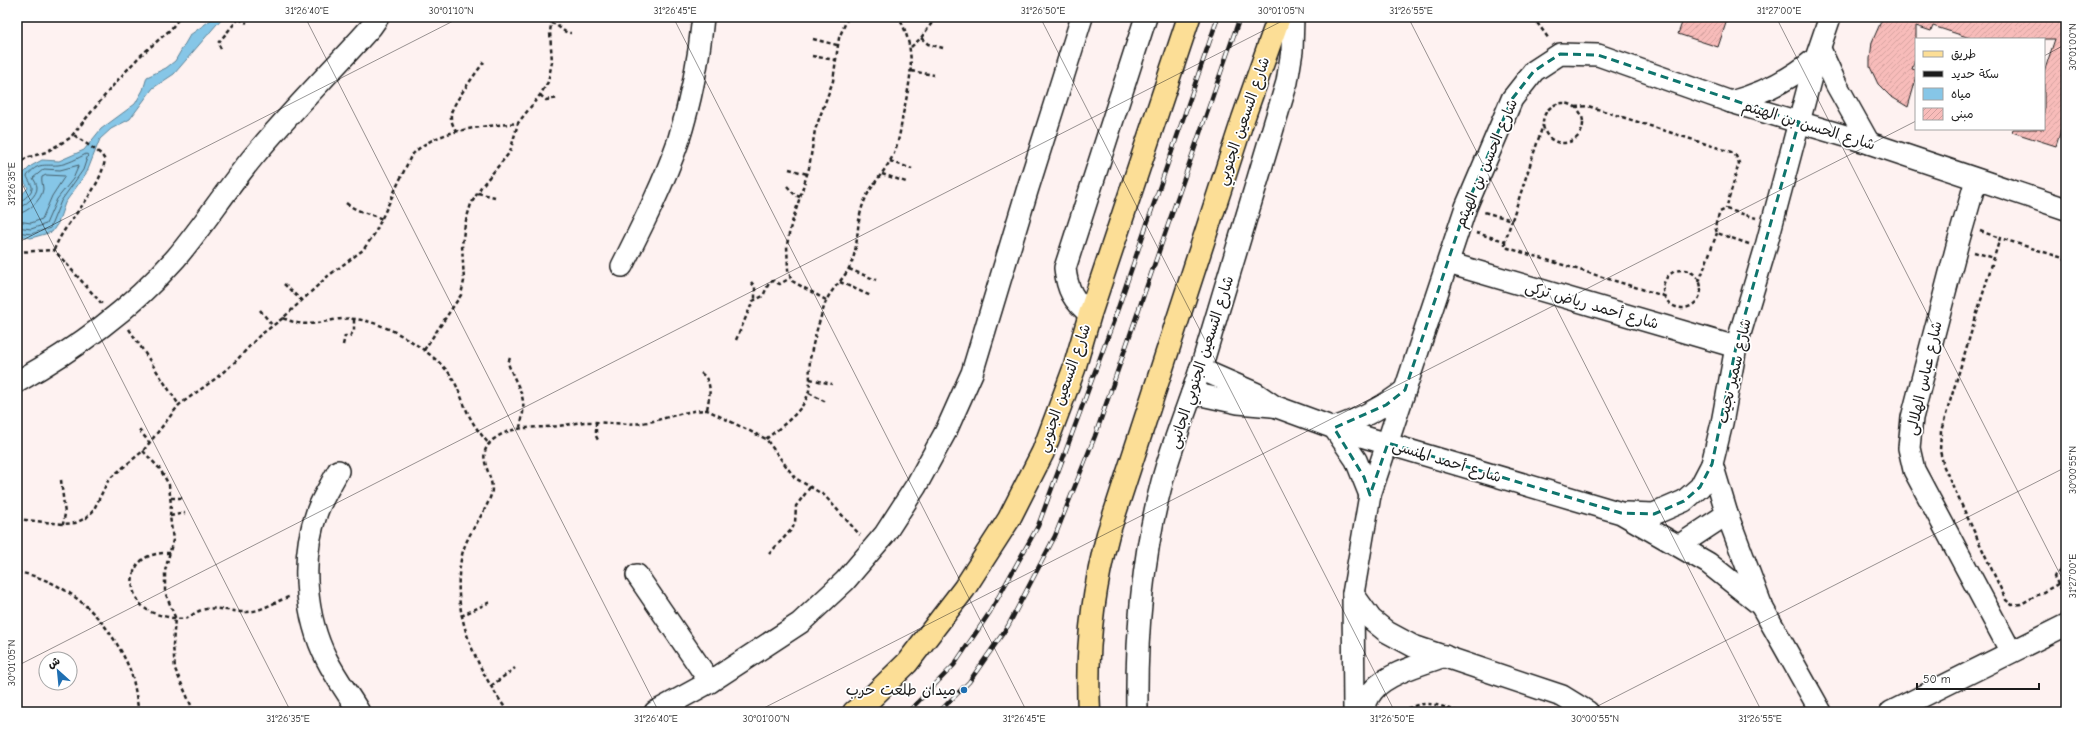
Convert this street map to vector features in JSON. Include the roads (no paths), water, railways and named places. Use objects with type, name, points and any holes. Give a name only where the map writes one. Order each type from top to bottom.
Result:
[{"type":"main road","name":"شارع التسعين الجنوبي","points":[[863,708],[907,663],[928,637],[979,566],[1008,519],[1043,452],[1058,414],[1189,17]]},
{"type":"main road","name":"شارع التسعين الجنوبي","points":[[1089,712],[1088,671],[1092,608],[1098,573],[1108,534],[1243,119],[1279,17]]},
{"type":"street","points":[[17,382],[56,360],[117,316],[175,258],[252,158],[371,27],[378,17]]},
{"type":"street","points":[[622,266],[663,180],[678,142],[698,61],[703,17]]},
{"type":"street","points":[[655,712],[710,682],[800,623],[845,581],[885,534],[916,486],[946,431],[972,373],[995,304],[1027,192],[1082,17]]},
{"type":"street","points":[[1090,314],[1080,306],[1072,296],[1067,284],[1065,268],[1146,17]]},
{"type":"street","name":"شارع التسعين الجنوبي الجانبى","points":[[1137,712],[1136,658],[1141,600],[1150,535],[1162,481],[1200,369],[1287,82],[1292,51],[1293,17]]},
{"type":"street","name":"شارع سمير نجيب","points":[[1712,464],[1722,423],[1736,347],[1765,250],[1818,53],[1830,17]]},
{"type":"street","points":[[1731,102],[1777,86],[1798,74],[1818,53],[1869,143]]},
{"type":"street","name":"شارع الحسن بن الهيثم","points":[[1354,712],[1353,594],[1370,495],[1466,206],[1512,99],[1534,71],[1560,54],[1598,55],[1731,102],[1869,143],[2066,209]]},
{"type":"street","name":"شارع عباس الهلالى","points":[[1976,180],[1957,246],[1912,418],[1909,448],[1914,470],[2011,652]]},
{"type":"street","name":"شارع أحمد رياض تركى","points":[[1448,263],[1736,347]]},
{"type":"street","name":"شارع أحمد المنسى","points":[[1200,369],[1255,393],[1274,406],[1334,428],[1621,513],[1708,562],[1762,607]]},
{"type":"street","points":[[1370,495],[1356,460],[1334,428],[1354,421],[1386,405],[1405,390]]},
{"type":"street","name":"شارع أحمد المنسى","points":[[1192,393],[1252,405],[1274,406]]},
{"type":"street","points":[[1712,464],[1727,514],[1762,607],[1821,712]]},
{"type":"street","name":"شارع أحمد المنسى","points":[[1621,513],[1654,514],[1684,501],[1700,487],[1712,464]]},
{"type":"street","points":[[338,471],[317,512],[312,531],[308,565],[308,592],[318,638],[327,661],[359,712]]},
{"type":"street","points":[[1680,545],[1727,514]]},
{"type":"street","points":[[638,575],[710,682]]},
{"type":"street","points":[[1353,594],[1371,619],[1387,632],[1412,646],[1562,696],[1588,712]]},
{"type":"street","points":[[1891,712],[2066,625]]},
{"type":"street","points":[[1364,712],[1372,690],[1386,680],[1406,670],[1445,656]]},
{"type":"water","points":[[215,17],[223,17],[174,74],[153,88],[130,119],[111,129],[100,139],[87,172],[65,203],[58,223],[52,232],[31,238],[17,235],[17,200],[28,188],[21,176],[31,166],[42,160],[59,161],[84,150],[101,129],[135,104],[143,90],[147,77],[166,68],[175,61],[190,35]]},
{"type":"railway","points":[[908,712],[954,665],[990,612],[1038,526],[1114,320],[1218,17]]},
{"type":"railway","points":[[939,712],[969,682],[1008,626],[1055,536],[1095,436],[1240,17]]},
{"type":"place","name":"ميدان طلعت حرب","points":[[964,690]]}]
